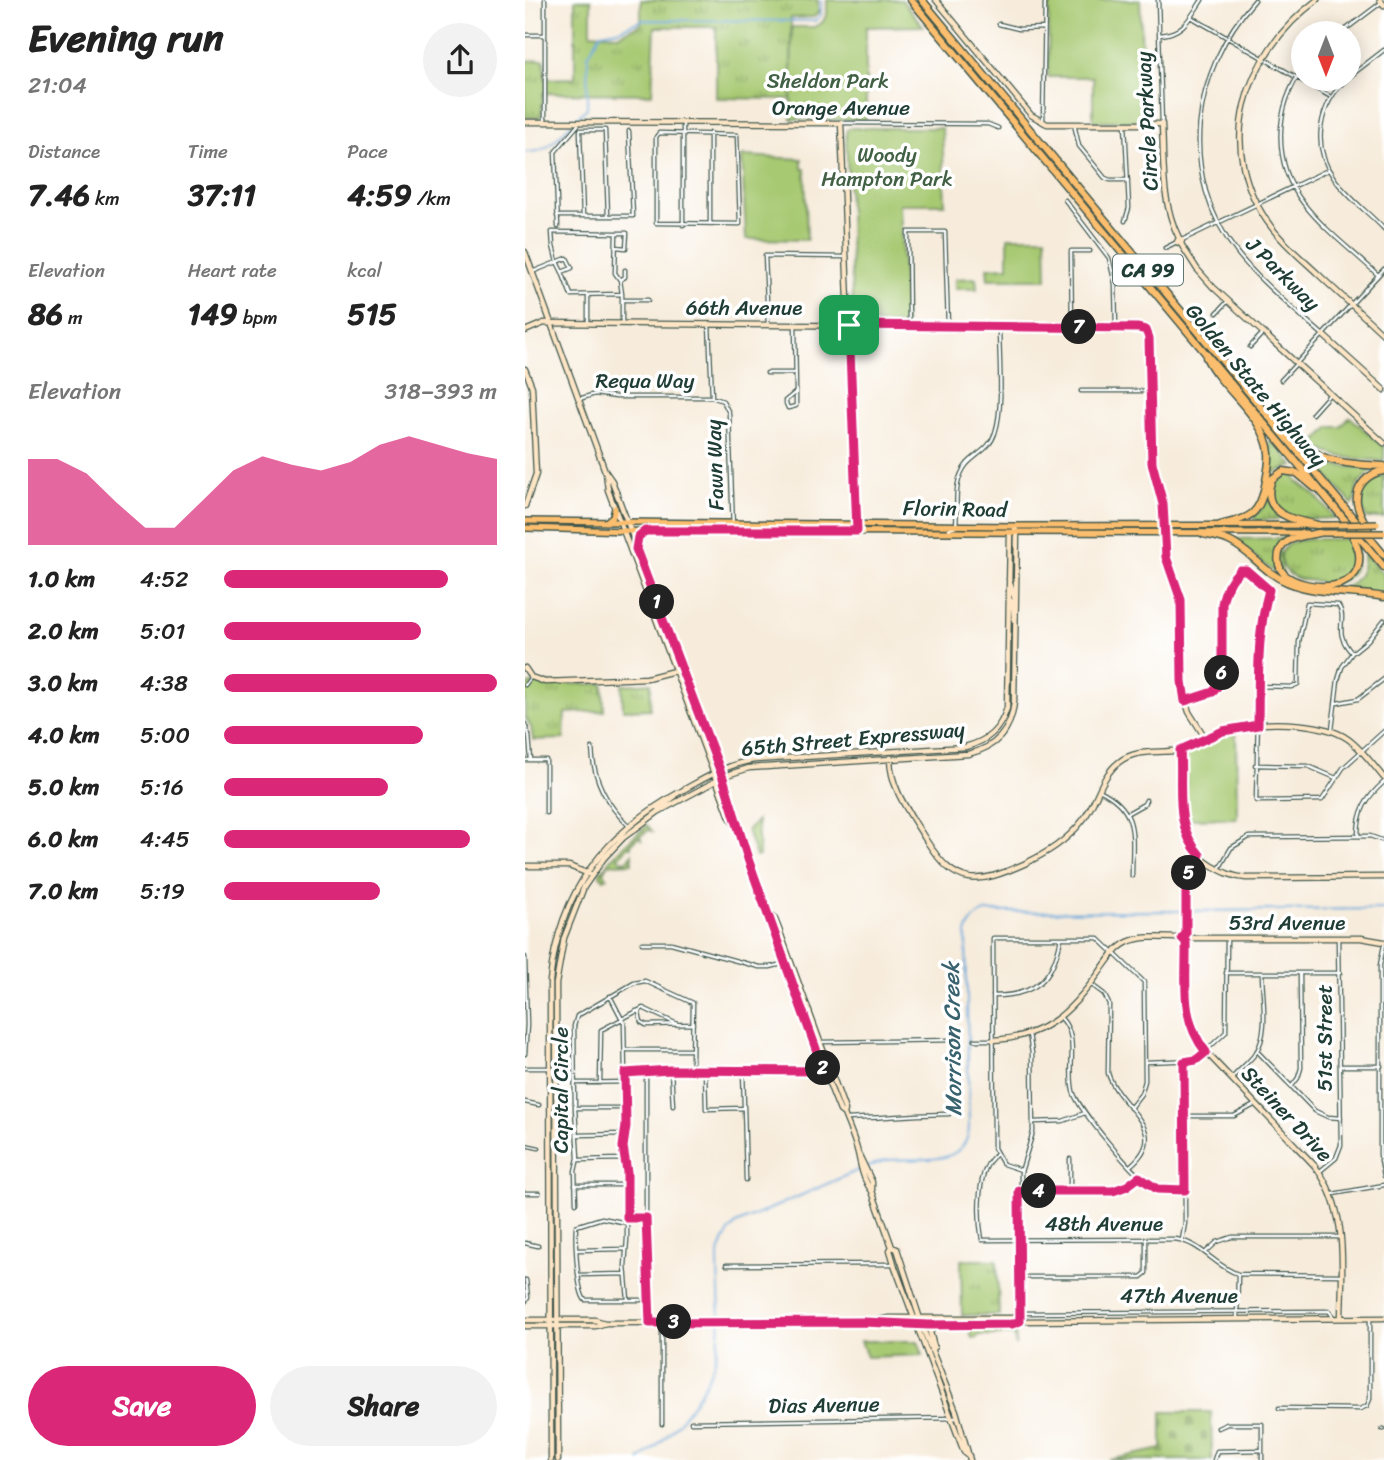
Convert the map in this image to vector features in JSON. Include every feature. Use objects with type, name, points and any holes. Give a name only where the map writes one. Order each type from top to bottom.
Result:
[{"type":"highway","name":"Golden State Highway","points":[[911,0],[1384,566]]},
{"type":"highway","name":"Golden State Highway","points":[[922,0],[1384,555]]},
{"type":"highway","points":[[1201,346],[1209,363],[1262,431],[1269,451],[1259,506],[1246,518],[1220,525]]},
{"type":"highway","points":[[1248,390],[1313,453],[1336,462],[1384,469]]},
{"type":"highway","points":[[1372,541],[1359,511],[1357,495],[1365,480],[1384,469]]},
{"type":"highway","points":[[1318,525],[1290,519],[1276,509],[1269,494],[1272,479],[1283,471],[1291,471],[1329,500]]},
{"type":"highway","points":[[1319,533],[1295,538],[1283,545],[1278,558],[1282,572],[1287,577],[1315,586],[1345,582],[1356,570],[1359,553],[1344,518]]},
{"type":"highway","points":[[1203,534],[1226,539],[1274,577],[1289,583],[1320,591],[1384,597]]},
{"type":"main road","points":[[936,0],[1031,115],[1043,123],[1162,124]]},
{"type":"main road","points":[[1317,0],[1286,25],[1263,57],[1247,95],[1241,132],[1243,163],[1257,204],[1280,238],[1383,332]]},
{"type":"main road","name":"Orange Avenue","points":[[525,122],[841,123]]},
{"type":"main road","points":[[841,123],[857,531]]},
{"type":"main road","name":"Circle Parkway","points":[[1162,124],[1166,203],[1171,222],[1197,269],[1384,443]]},
{"type":"main road","points":[[525,252],[605,471],[607,487],[620,523],[636,549],[679,670]]},
{"type":"main road","name":"66th Avenue","points":[[525,331],[551,323],[1116,327],[1146,330],[1149,338],[1150,391]]},
{"type":"main road","points":[[1323,335],[1384,390]]},
{"type":"main road","points":[[525,369],[536,474],[525,506]]},
{"type":"main road","points":[[1150,391],[1152,463],[1163,504],[1163,534],[1168,566],[1181,600],[1182,681],[1185,701],[1206,739]]},
{"type":"main road","points":[[605,471],[612,481],[628,522],[626,531],[717,772],[723,778],[769,918],[818,1043]]},
{"type":"main road","points":[[606,522],[613,516],[615,508]]},
{"type":"main road","name":"Florin Road","points":[[525,521],[1014,526],[1381,524]]},
{"type":"main road","points":[[1009,533],[1014,526]]},
{"type":"main road","name":"65th Street Expressway","points":[[551,1460],[557,973],[563,938],[589,874],[615,846],[646,820],[716,780],[739,771],[772,766],[968,754],[993,744],[1005,731],[1013,714],[1017,533],[1014,526]]},
{"type":"main road","name":"Florin Road","points":[[525,528],[626,531],[1384,533]]},
{"type":"main road","points":[[636,549],[638,537],[645,531]]},
{"type":"main road","name":"65th Street Expressway","points":[[558,1460],[550,982],[554,952],[567,911],[608,845],[628,826],[676,793],[717,772],[747,761],[965,747],[978,744],[995,732],[1007,708],[1009,533]]},
{"type":"main road","points":[[1009,578],[1016,602]]},
{"type":"main road","points":[[1009,598],[1013,604],[1016,624]]},
{"type":"main road","points":[[1008,644],[1015,654]]},
{"type":"main road","points":[[1008,654],[1015,665]]},
{"type":"main road","points":[[525,668],[531,677],[545,682],[647,678],[679,670]]},
{"type":"main road","points":[[890,752],[892,775],[898,791],[935,854],[949,869],[970,878],[981,879],[999,875],[1052,849],[1083,820],[1111,769],[1123,759],[1147,751],[1180,750],[1231,729],[1258,725],[1307,726],[1332,730],[1361,751],[1384,780]]},
{"type":"main road","points":[[1180,750],[1181,817],[1187,838],[1200,855],[1219,869],[1229,875],[1247,878],[1384,877]]},
{"type":"main road","points":[[803,764],[805,761],[821,760],[828,756]]},
{"type":"main road","points":[[772,766],[796,762],[798,758]]},
{"type":"main road","points":[[717,772],[716,780],[730,817],[738,829]]},
{"type":"main road","points":[[646,820],[651,813],[671,801],[676,793]]},
{"type":"main road","points":[[615,846],[628,830],[628,826]]},
{"type":"main road","name":"Steiner Drive","points":[[1200,855],[1186,879],[1187,1014],[1194,1036],[1206,1052],[1319,1172],[1333,1195],[1338,1209],[1341,1237],[1342,1275],[1338,1318]]},
{"type":"main road","points":[[525,866],[569,866],[589,874]]},
{"type":"main road","points":[[769,913],[773,917],[800,988],[827,1071],[845,1110],[859,1155],[872,1182],[872,1191],[892,1247],[890,1250],[894,1264],[931,1350],[955,1419]]},
{"type":"main road","name":"53rd Avenue","points":[[1113,953],[1137,939],[1366,938],[1384,944]]},
{"type":"main road","points":[[993,1040],[1028,1034],[1061,1018],[1091,984],[1113,953]]},
{"type":"main road","points":[[786,963],[796,986],[800,988]]},
{"type":"main road","points":[[892,1247],[897,1249],[919,1321],[969,1458]]},
{"type":"main road","points":[[901,1318],[909,1311],[904,1289]]},
{"type":"main road","points":[[869,1322],[877,1318],[919,1321]]},
{"type":"main road","name":"47th Avenue","points":[[919,1321],[1012,1318],[1020,1321]]},
{"type":"main road","name":"47th Avenue","points":[[919,1321],[936,1325],[1012,1324],[1020,1321],[1384,1318]]},
{"type":"main road","points":[[525,1320],[596,1326],[605,1323],[874,1324],[919,1321]]},
{"type":"main road","points":[[525,1326],[554,1323]]},
{"type":"main road","points":[[931,1350],[935,1346],[930,1332],[936,1325]]},
{"type":"street","points":[[545,0],[545,122]]},
{"type":"street","points":[[1043,123],[1045,0]]},
{"type":"street","name":"Circle Parkway","points":[[1158,0],[1162,124]]},
{"type":"street","points":[[1159,35],[1178,31],[1202,0]]},
{"type":"street","name":"J Parkway","points":[[1255,0],[1227,37],[1208,76],[1198,127],[1201,175],[1218,222],[1231,244],[1247,264],[1323,335]]},
{"type":"street","points":[[1357,21],[1382,3]]},
{"type":"street","points":[[1191,17],[1291,74]]},
{"type":"street","points":[[999,24],[1019,29],[1045,28]]},
{"type":"street","points":[[525,35],[545,35]]},
{"type":"street","points":[[1361,68],[1384,50]]},
{"type":"street","points":[[1291,91],[1284,107],[1280,134],[1283,161],[1293,187],[1311,212],[1378,275]]},
{"type":"street","points":[[1320,91],[1331,97]]},
{"type":"street","points":[[1336,91],[1324,111],[1320,134],[1322,149],[1329,169],[1340,185],[1384,229]]},
{"type":"street","points":[[683,122],[683,225]]},
{"type":"street","points":[[558,227],[555,152],[577,123],[580,130],[583,216]]},
{"type":"street","name":"Orange Avenue","points":[[841,123],[988,124],[998,128]]},
{"type":"street","points":[[1074,124],[1079,146],[1105,178],[1128,180]]},
{"type":"street","points":[[1125,124],[1128,180],[1128,212],[1125,221]]},
{"type":"street","points":[[580,130],[605,130],[608,216]]},
{"type":"street","points":[[557,216],[633,216],[629,131]]},
{"type":"street","points":[[683,133],[734,133],[737,136],[739,225],[656,223],[656,134],[683,133]]},
{"type":"street","points":[[710,133],[710,225]]},
{"type":"street","points":[[1165,248],[1329,169]]},
{"type":"street","points":[[1065,200],[1109,258],[1115,285],[1116,327]]},
{"type":"street","points":[[616,247],[626,248],[627,233],[552,232],[557,262],[571,295],[622,294]]},
{"type":"street","points":[[909,325],[908,232],[944,232],[948,326]]},
{"type":"street","points":[[616,233],[615,273],[622,294],[622,324]]},
{"type":"street","points":[[1072,327],[1071,251],[1090,251]]},
{"type":"street","points":[[768,324],[765,256],[847,257]]},
{"type":"street","points":[[532,272],[567,258],[572,268],[562,272]]},
{"type":"street","points":[[1281,380],[1384,269]]},
{"type":"street","points":[[619,280],[625,277],[625,270]]},
{"type":"street","points":[[588,295],[588,323]]},
{"type":"street","points":[[622,300],[648,300]]},
{"type":"street","points":[[1217,313],[1228,300]]},
{"type":"street","name":"Fawn Way","points":[[709,324],[712,397],[723,401],[728,410],[733,531]]},
{"type":"street","points":[[795,324],[796,373],[796,392],[796,406],[788,408],[785,401],[796,392]]},
{"type":"street","points":[[924,532],[928,529],[953,529],[957,524],[957,490],[961,473],[969,462],[988,446],[997,425],[999,326]]},
{"type":"street","points":[[1250,348],[1263,333]]},
{"type":"street","points":[[767,373],[796,373]]},
{"type":"street","points":[[1081,391],[1150,391]]},
{"type":"street","name":"Requa Way","points":[[579,399],[595,394],[616,397],[712,397]]},
{"type":"street","points":[[1312,414],[1330,394]]},
{"type":"street","points":[[1185,701],[1213,692],[1222,681],[1224,593],[1240,570],[1246,570],[1269,590],[1259,632],[1256,802],[1317,801],[1325,797],[1343,768],[1384,731]]},
{"type":"street","points":[[1258,686],[1291,687],[1298,684],[1299,642],[1307,603],[1338,604],[1341,607],[1341,637],[1352,653]]},
{"type":"street","points":[[1332,730],[1339,676],[1352,653],[1374,634],[1384,620]]},
{"type":"street","points":[[525,685],[531,677]]},
{"type":"street","points":[[1337,703],[1358,699],[1384,680]]},
{"type":"street","points":[[525,724],[529,735],[531,760]]},
{"type":"street","points":[[592,748],[599,786],[628,826]]},
{"type":"street","points":[[525,761],[546,760],[546,813]]},
{"type":"street","points":[[1255,765],[1308,766],[1336,778]]},
{"type":"street","points":[[1358,836],[1363,806],[1384,780]]},
{"type":"street","points":[[1099,790],[1114,798],[1128,813],[1132,829],[1132,876]]},
{"type":"street","points":[[1128,813],[1141,807],[1146,800]]},
{"type":"street","points":[[1219,869],[1231,848],[1249,837],[1358,836],[1384,841]]},
{"type":"street","points":[[993,996],[1012,996],[1034,988],[1053,965],[1061,938]]},
{"type":"street","points":[[1021,1170],[1006,1166],[996,1155],[994,1148],[993,939],[1098,938],[1145,984],[1144,1087],[1130,1108]]},
{"type":"street","name":"51st Street","points":[[1319,1172],[1333,1161],[1339,1152],[1341,1066],[1338,938]]},
{"type":"street","points":[[1146,1062],[1196,1060],[1226,1032],[1227,939]]},
{"type":"street","points":[[642,943],[671,943],[759,967],[786,963]]},
{"type":"street","points":[[1384,944],[1380,961],[1380,1155],[1384,1176]]},
{"type":"street","points":[[525,957],[525,1054]]},
{"type":"street","points":[[1226,973],[1340,973]]},
{"type":"street","points":[[1232,1078],[1257,1051],[1263,1030],[1262,973]]},
{"type":"street","points":[[1292,1086],[1302,1065],[1300,973]]},
{"type":"street","name":"Capital Circle","points":[[576,1203],[575,1021],[581,1012],[640,981],[645,981],[693,1003],[692,1062]]},
{"type":"street","points":[[1091,984],[1104,993],[1108,1000],[1108,1073],[1112,1085],[1142,1122],[1147,1140],[1142,1154],[1130,1166]]},
{"type":"street","points":[[610,996],[625,1023],[624,1159],[627,1185],[625,1249],[628,1300]]},
{"type":"street","points":[[600,1083],[601,1030],[643,1008],[680,1025]]},
{"type":"street","points":[[636,1011],[639,1012],[642,1024],[694,1024]]},
{"type":"street","points":[[1061,1018],[1071,1032],[1073,1090],[1085,1113],[1139,1177],[1157,1189],[1185,1190]]},
{"type":"street","points":[[1020,1321],[1019,1191],[1021,1170],[1032,1139],[1033,1122],[1032,1053],[1028,1034]]},
{"type":"street","points":[[818,1043],[959,1040]]},
{"type":"street","points":[[975,1040],[993,1040]]},
{"type":"street","points":[[625,1050],[693,1050]]},
{"type":"street","points":[[1257,1051],[1315,1111],[1324,1116],[1341,1118]]},
{"type":"street","points":[[1182,1240],[1185,1223],[1184,1062]]},
{"type":"street","points":[[1341,1066],[1381,1066]]},
{"type":"street","points":[[525,1068],[550,1068]]},
{"type":"street","points":[[625,1073],[705,1069],[827,1071]]},
{"type":"street","points":[[705,1069],[706,1109],[744,1108]]},
{"type":"street","points":[[743,1069],[746,1180]]},
{"type":"street","points":[[670,1070],[673,1106]]},
{"type":"street","points":[[646,1073],[646,1218],[650,1323]]},
{"type":"street","points":[[574,1083],[625,1082]]},
{"type":"street","points":[[525,1102],[539,1105]]},
{"type":"street","points":[[1185,1116],[1230,1116],[1241,1114],[1255,1104]]},
{"type":"street","points":[[575,1108],[625,1108]]},
{"type":"street","points":[[1033,1122],[1063,1121],[1085,1113]]},
{"type":"street","points":[[845,1117],[949,1114]]},
{"type":"street","points":[[577,1135],[624,1134]]},
{"type":"street","points":[[525,1145],[539,1148]]},
{"type":"street","name":"48th Avenue","points":[[996,1155],[987,1163],[982,1178],[982,1240],[1182,1240],[1206,1252],[1220,1265],[1238,1274]]},
{"type":"street","points":[[1070,1158],[1070,1191]]},
{"type":"street","points":[[577,1160],[624,1159]]},
{"type":"street","points":[[1019,1191],[1117,1190],[1139,1177]]},
{"type":"street","points":[[575,1185],[627,1185]]},
{"type":"street","points":[[1333,1195],[1384,1185]]},
{"type":"street","points":[[525,1193],[539,1193]]},
{"type":"street","points":[[627,1223],[602,1218],[576,1226],[578,1275],[585,1300],[641,1300]]},
{"type":"street","points":[[627,1218],[646,1218]]},
{"type":"street","points":[[1206,1252],[1217,1242],[1232,1237],[1341,1237]]},
{"type":"street","points":[[1020,1277],[1144,1276],[1146,1240]]},
{"type":"street","points":[[525,1243],[538,1245]]},
{"type":"street","points":[[577,1250],[625,1249]]},
{"type":"street","points":[[726,1265],[894,1264]]},
{"type":"street","points":[[578,1275],[626,1274]]},
{"type":"street","points":[[1237,1319],[1238,1274],[1342,1275]]},
{"type":"street","points":[[525,1302],[528,1298],[526,1280]]},
{"type":"street","name":"47th Avenue","points":[[1020,1313],[1329,1311],[1338,1318]]},
{"type":"street","points":[[1279,1409],[1360,1409],[1367,1406],[1370,1399],[1370,1318]]},
{"type":"street","points":[[662,1323],[662,1424]]},
{"type":"street","name":"Dias Avenue","points":[[691,1422],[955,1419]]},
{"type":"street","points":[[1218,1427],[1227,1424],[1262,1424],[1262,1460]]},
{"type":"street","points":[[1214,1460],[1217,1451],[1262,1450]]},
{"type":"green space","points":[[575,0],[591,0],[591,33],[618,35],[641,24],[641,0],[818,0],[818,13],[814,17],[791,18],[791,99],[716,98],[716,27],[655,27],[652,94],[543,93],[541,118],[525,118],[525,61],[544,60],[545,79],[575,78]]},
{"type":"green space","name":"Sheldon Park","points":[[827,0],[902,0],[923,26],[866,27],[866,120],[791,119],[792,27],[814,27],[822,23],[827,14]]},
{"type":"green space","points":[[1049,0],[1140,0],[1144,121],[1093,121],[1093,77],[1048,77]]},
{"type":"green space","name":"Woody Hampton Park","points":[[850,128],[942,128],[945,204],[900,204],[905,325],[853,322],[846,131]]},
{"type":"green space","points":[[742,156],[802,159],[802,169],[805,169],[807,240],[746,239]]},
{"type":"green space","points":[[1008,237],[1046,237],[1047,279],[988,279],[987,268],[1008,267]]},
{"type":"green space","points":[[976,278],[977,289],[955,289],[955,279]]},
{"type":"green space","points":[[1350,417],[1384,447],[1384,461],[1338,456],[1313,445],[1330,427],[1341,427]]},
{"type":"green space","points":[[1272,440],[1294,466],[1272,475],[1269,443]]},
{"type":"green space","points":[[1318,459],[1332,465],[1373,469],[1357,486],[1354,503],[1352,504],[1315,462]]},
{"type":"green space","points":[[1288,474],[1295,476],[1335,518],[1300,518],[1283,512],[1273,494],[1277,481]]},
{"type":"green space","points":[[1384,475],[1384,518],[1367,518],[1361,504],[1363,491],[1370,481]]},
{"type":"green space","points":[[1265,498],[1268,498],[1280,516],[1279,519],[1255,520],[1254,516],[1261,510]]},
{"type":"green space","points":[[1283,538],[1279,547],[1280,577],[1236,541],[1237,539]]},
{"type":"green space","points":[[1350,539],[1356,558],[1354,570],[1346,579],[1321,584],[1319,581],[1300,579],[1289,573],[1281,560],[1286,546],[1295,541]]},
{"type":"green space","points":[[1365,554],[1384,575],[1384,594],[1344,590],[1359,575]]},
{"type":"green space","points":[[651,683],[650,709],[623,710],[622,685]]},
{"type":"green space","points":[[530,684],[603,684],[604,711],[565,713],[564,739],[533,740],[531,727],[525,717],[525,689]]},
{"type":"green space","points":[[1236,732],[1237,818],[1186,819],[1186,755]]},
{"type":"green space","points":[[757,821],[759,856],[756,857],[747,830]]},
{"type":"green space","points":[[647,825],[652,831],[640,836],[641,839],[638,837],[631,847],[618,857],[622,862],[626,862],[632,854],[632,863],[608,864],[603,871],[607,877],[604,879],[600,876],[600,872],[618,851]]},
{"type":"green space","points":[[961,1260],[997,1260],[999,1315],[962,1315]]},
{"type":"green space","points":[[969,1329],[1015,1331],[1016,1346],[1014,1335],[978,1335],[977,1338],[972,1338]]},
{"type":"green space","points":[[861,1341],[918,1341],[923,1355],[867,1357]]},
{"type":"green space","points":[[1162,1412],[1211,1412],[1212,1460],[1109,1460],[1162,1449]]},
{"type":"waterway","points":[[576,119],[587,108],[588,55],[601,33],[618,30],[642,20],[815,21],[821,15],[821,0]]},
{"type":"waterway","points":[[525,152],[546,147],[572,123]]},
{"type":"waterway","name":"Morrison Creek","points":[[1189,911],[1384,909]]},
{"type":"waterway","name":"Morrison Creek","points":[[867,1167],[888,1160],[938,1158],[959,1150],[966,1141],[969,1128],[966,934],[976,917],[986,912],[1183,911]]},
{"type":"waterway","name":"Morrison Creek","points":[[640,1460],[678,1424],[708,1377],[718,1345],[720,1324],[718,1259],[729,1232],[736,1224],[861,1169]]},
{"type":"route","points":[[849,325],[1146,330],[1149,338],[1152,463],[1163,504],[1166,557],[1181,600],[1182,681],[1185,701],[1213,692],[1222,681],[1222,604],[1226,587],[1240,570],[1246,570],[1268,587],[1259,632],[1258,725],[1223,731],[1180,750],[1181,817],[1187,838],[1200,855],[1186,879],[1186,934],[1182,938],[1186,942],[1187,1014],[1194,1036],[1206,1052],[1196,1060],[1184,1062],[1185,1190],[1157,1189],[1139,1177],[1131,1184],[1113,1191],[1019,1191],[1020,1321],[1012,1324],[650,1323],[646,1218],[627,1218],[627,1172],[623,1147],[626,1126],[625,1073],[646,1073],[651,1070],[824,1071],[748,859],[723,778],[636,549],[638,537],[645,531],[857,531],[849,325]]}]
